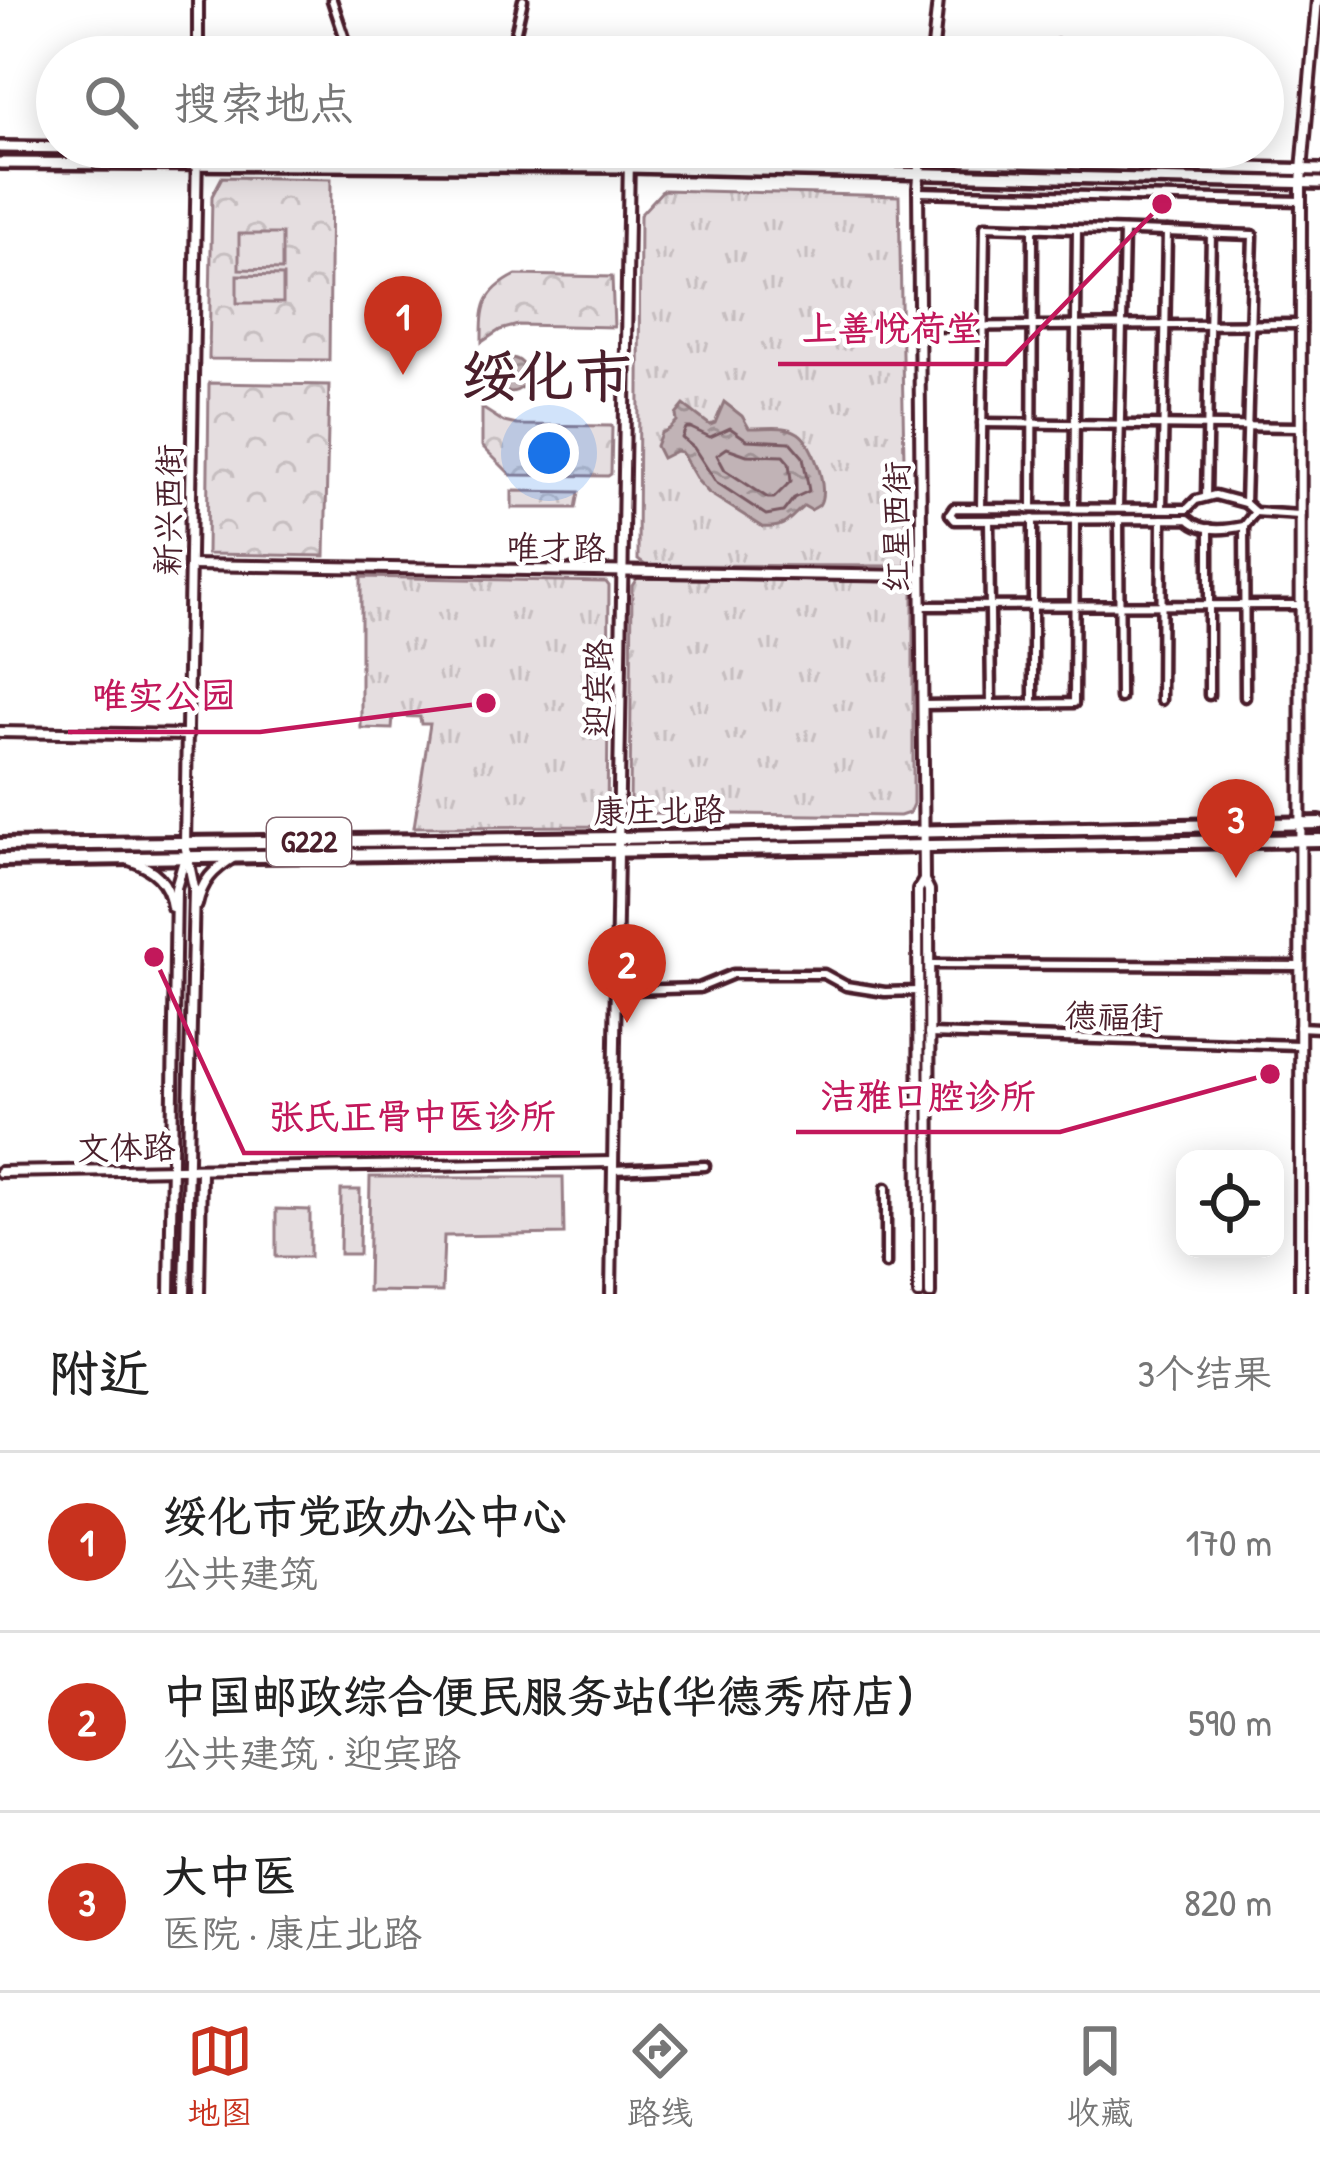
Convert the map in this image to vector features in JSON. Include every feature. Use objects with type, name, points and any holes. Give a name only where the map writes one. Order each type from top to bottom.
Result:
[{"type":"highway","name":"康庄北路","points":[[0,860],[122,858],[185,850],[238,854],[924,830],[1320,823]]},
{"type":"highway","name":"康庄北路","points":[[0,845],[185,850],[1320,840]]},
{"type":"main road","points":[[198,0],[198,36]]},
{"type":"main road","points":[[934,36],[938,0]]},
{"type":"main road","points":[[1300,1294],[1301,176],[1317,0]]},
{"type":"main road","points":[[0,147],[36,147]]},
{"type":"main road","points":[[0,163],[36,163]]},
{"type":"main road","name":"新兴西街","points":[[170,1294],[176,888],[185,850],[188,735],[197,168]]},
{"type":"main road","name":"迎宾路","points":[[611,1294],[628,168]]},
{"type":"main road","points":[[677,168],[1301,176],[1320,170]]},
{"type":"main road","name":"红星西街","points":[[920,168],[924,845],[923,880],[917,890],[917,991],[923,1034]]},
{"type":"main road","points":[[1155,168],[1301,176],[1320,183]]},
{"type":"main road","name":"唯才路","points":[[191,565],[920,576]]},
{"type":"main road","points":[[0,732],[188,735]]},
{"type":"main road","name":"新兴西街","points":[[185,850],[194,888],[185,1294]]},
{"type":"main road","points":[[191,960],[200,890],[211,873],[238,854]]},
{"type":"main road","points":[[122,858],[148,868],[166,887],[172,901],[176,960]]},
{"type":"main road","name":"红星西街","points":[[920,1294],[923,1034],[929,964],[929,890],[923,880]]},
{"type":"main road","points":[[173,1057],[189,1057]]},
{"type":"main road","name":"文体路","points":[[0,1172],[613,1166]]},
{"type":"main road","points":[[199,1294],[201,1171]]},
{"type":"main road","name":"红星西街","points":[[924,1192],[930,1294]]},
{"type":"street","points":[[332,0],[343,36]]},
{"type":"street","points":[[515,36],[523,0]]},
{"type":"street","points":[[918,192],[1301,201]]},
{"type":"street","points":[[980,508],[985,226],[1253,235],[1245,503]]},
{"type":"street","points":[[1032,508],[1033,228]]},
{"type":"street","points":[[1074,508],[1077,229]]},
{"type":"street","points":[[1118,508],[1124,231]]},
{"type":"street","points":[[1162,508],[1167,232]]},
{"type":"street","points":[[1206,497],[1211,233]]},
{"type":"street","points":[[919,327],[1301,323]]},
{"type":"street","points":[[982,423],[1301,427]]},
{"type":"street","points":[[1244,526],[1195,526],[1188,518],[955,520],[950,514],[954,508],[1187,508],[1206,497],[1230,498],[1255,512],[1300,515]]},
{"type":"street","points":[[1245,697],[1244,526],[1255,512]]},
{"type":"street","points":[[1033,519],[1033,703]]},
{"type":"street","points":[[924,705],[1074,703],[1075,519]]},
{"type":"street","points":[[1119,519],[1120,698]]},
{"type":"street","points":[[1162,519],[1162,700]]},
{"type":"street","points":[[989,520],[991,704]]},
{"type":"street","points":[[1209,528],[1209,695]]},
{"type":"street","points":[[921,606],[1300,605]]},
{"type":"street","points":[[929,964],[1299,966]]},
{"type":"street","points":[[628,990],[699,988],[733,974],[824,974],[846,986],[917,991]]},
{"type":"street","points":[[1299,1028],[1320,1028]]},
{"type":"street","name":"德福街","points":[[923,1034],[1299,1045]]},
{"type":"street","points":[[613,1166],[705,1166]]},
{"type":"street","points":[[886,1188],[886,1264]]},
{"type":"green space","points":[[222,177],[331,179],[329,360],[209,359],[212,196]]},
{"type":"green space","points":[[663,190],[899,196],[906,566],[645,565],[638,560],[640,215]]},
{"type":"green space","points":[[239,234],[282,234],[282,270],[239,269]]},
{"type":"green space","points":[[237,275],[283,276],[283,303],[237,303]]},
{"type":"green space","points":[[516,275],[612,277],[614,327],[518,325],[482,342],[486,302],[496,288]]},
{"type":"green space","points":[[209,383],[329,385],[325,556],[207,554]]},
{"type":"green space","points":[[482,408],[517,425],[612,426],[611,474],[511,475],[482,446]]},
{"type":"green space","points":[[512,491],[579,492],[576,508],[512,508]]},
{"type":"green space","points":[[361,577],[606,582],[607,826],[414,827],[430,724],[421,724],[420,717],[393,716],[392,729],[361,728]]},
{"type":"green space","points":[[637,578],[907,582],[913,591],[913,804],[909,813],[633,813],[632,586]]},
{"type":"green space","points":[[370,1177],[563,1177],[564,1234],[444,1236],[442,1292],[368,1291]]},
{"type":"green space","points":[[341,1190],[360,1190],[359,1254],[340,1254]]},
{"type":"green space","points":[[276,1209],[310,1210],[310,1257],[276,1257]]},
{"type":"water","points":[[510,358],[522,363],[527,375],[522,387],[510,392],[498,387],[493,375],[498,363]]},
{"type":"water","points":[[724,402],[749,428],[787,429],[804,438],[821,478],[819,505],[811,510],[804,506],[783,524],[763,527],[709,493],[681,452],[662,458],[656,446],[661,433],[677,421],[684,405],[710,425]]},
{"type":"place","name":"上善悦荷堂","points":[[1162,204]]},
{"type":"place","name":"绥化市党政办公中心","points":[[403,375]]},
{"type":"place","name":"唯实公园","points":[[486,703]]},
{"type":"place","name":"大中医","points":[[1236,878]]},
{"type":"place","name":"张氏正骨中医诊所","points":[[154,957]]},
{"type":"place","name":"中国邮政综合便民服务站(华德秀府店)","points":[[627,1023]]},
{"type":"place","name":"洁雅口腔诊所","points":[[1270,1074]]},
{"type":"district","name":"绥化市","points":[[546,376]]}]
